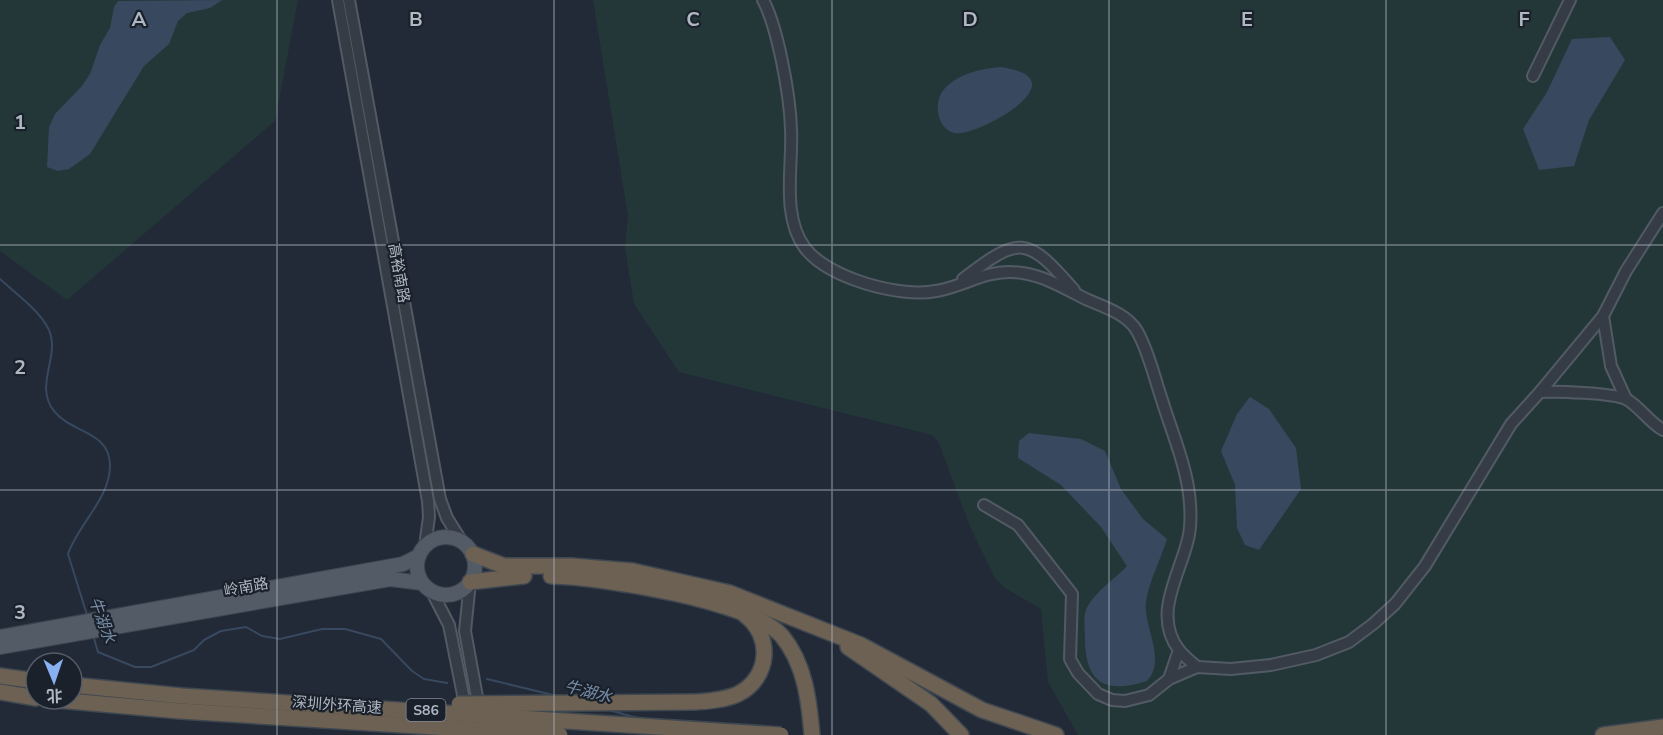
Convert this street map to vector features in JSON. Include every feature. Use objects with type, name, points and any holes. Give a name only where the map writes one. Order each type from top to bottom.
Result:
[{"type":"highway","points":[[472,554],[504,566],[572,566],[633,571],[730,593],[881,654],[965,702],[1017,724],[1056,735]]},
{"type":"highway","points":[[470,582],[542,576],[604,580],[738,610],[759,618],[771,626],[790,647],[804,679],[812,735]]},
{"type":"highway","points":[[340,704],[696,702],[737,695],[759,674],[765,654],[761,634],[755,624],[738,610]]},
{"type":"highway","points":[[821,629],[926,700],[942,713],[961,735]]},
{"type":"highway","points":[[0,676],[24,679]]},
{"type":"highway","name":"深圳外环高速","points":[[84,686],[182,696],[340,704],[781,735]]},
{"type":"highway","points":[[0,692],[24,696]]},
{"type":"highway","name":"深圳外环高速","points":[[84,702],[180,711],[560,735]]},
{"type":"highway","points":[[1603,735],[1663,727]]},
{"type":"main road","points":[[440,538],[451,538],[462,542],[472,554],[475,565],[470,582],[463,590],[452,594],[427,587],[417,567],[422,551],[440,538]]},
{"type":"main road","name":"岭南路","points":[[109,623],[403,564],[422,551]]},
{"type":"main road","name":"岭南路","points":[[75,629],[390,579],[427,587]]},
{"type":"main road","points":[[0,637],[75,629]]},
{"type":"main road","points":[[0,647],[75,629]]},
{"type":"street","name":"高裕南路","points":[[338,0],[428,501],[429,518],[422,551]]},
{"type":"street","name":"高裕南路","points":[[349,0],[440,499],[447,518],[462,542]]},
{"type":"street","points":[[764,0],[788,94],[791,132],[791,213],[803,245],[828,268],[880,287],[915,293],[951,288],[985,275],[1012,272],[1040,277],[1128,320],[1136,329],[1145,347],[1183,469],[1190,501],[1191,525],[1169,599],[1167,615],[1179,650],[1197,667]]},
{"type":"street","points":[[1533,76],[1570,0]]},
{"type":"street","points":[[984,505],[1018,525],[1072,594],[1070,659],[1086,684],[1112,700],[1125,701],[1149,695],[1169,679],[1197,667],[1231,669],[1271,665],[1316,655],[1349,642],[1395,604],[1425,566],[1511,424],[1603,316],[1626,271],[1663,213]]},
{"type":"street","points":[[951,288],[993,255],[1019,248],[1045,257],[1078,295]]},
{"type":"street","points":[[1603,316],[1611,366],[1626,399],[1651,423],[1663,429]]},
{"type":"street","points":[[1540,392],[1563,391],[1626,399]]},
{"type":"street","points":[[470,582],[465,631],[484,735]]},
{"type":"street","points":[[427,587],[446,617],[451,633],[470,735]]},
{"type":"street","points":[[1169,679],[1179,650]]},
{"type":"shaded area","points":[[0,0],[298,0],[275,121],[67,300],[0,251]]},
{"type":"shaded area","points":[[593,0],[1663,0],[1663,735],[1078,735],[1048,682],[1041,609],[1005,588],[995,578],[971,529],[938,441],[932,435],[679,372],[634,304],[625,248],[628,216]]},
{"type":"water","points":[[222,0],[210,8],[187,13],[178,21],[169,44],[144,66],[90,154],[69,169],[58,171],[47,167],[49,127],[55,114],[82,86],[90,74],[100,45],[110,28],[114,7],[118,1]]},
{"type":"water","points":[[1610,37],[1625,60],[1589,120],[1574,166],[1539,170],[1523,129],[1547,92],[1572,39]]},
{"type":"water","points":[[1000,67],[1022,73],[1031,81],[1030,91],[1021,102],[1007,113],[975,129],[961,133],[948,130],[943,125],[938,112],[942,92],[961,77],[976,71]]},
{"type":"water","points":[[1250,397],[1269,409],[1296,448],[1301,489],[1259,550],[1245,545],[1237,528],[1235,485],[1221,451],[1237,414]]},
{"type":"water","points":[[1029,433],[1081,439],[1105,451],[1121,489],[1143,519],[1167,539],[1146,602],[1155,653],[1153,673],[1147,681],[1133,685],[1109,685],[1101,682],[1089,666],[1084,620],[1086,610],[1099,592],[1127,566],[1101,527],[1061,485],[1018,458],[1019,441]]},
{"type":"waterway","name":"牛湖水","points":[[0,279],[33,308],[48,328],[52,349],[46,391],[48,401],[54,411],[61,418],[96,439],[108,453],[109,476],[105,488],[68,554],[87,615]]},
{"type":"waterway","name":"牛湖水","points":[[93,635],[98,652],[135,667],[151,667],[194,650],[204,640],[221,631],[246,627],[262,636],[280,639],[322,629],[345,629],[381,639],[412,671],[424,679],[447,683]]},
{"type":"waterway","name":"牛湖水","points":[[487,679],[557,696]]},
{"type":"waterway","name":"牛湖水","points":[[609,710],[641,719]]}]
